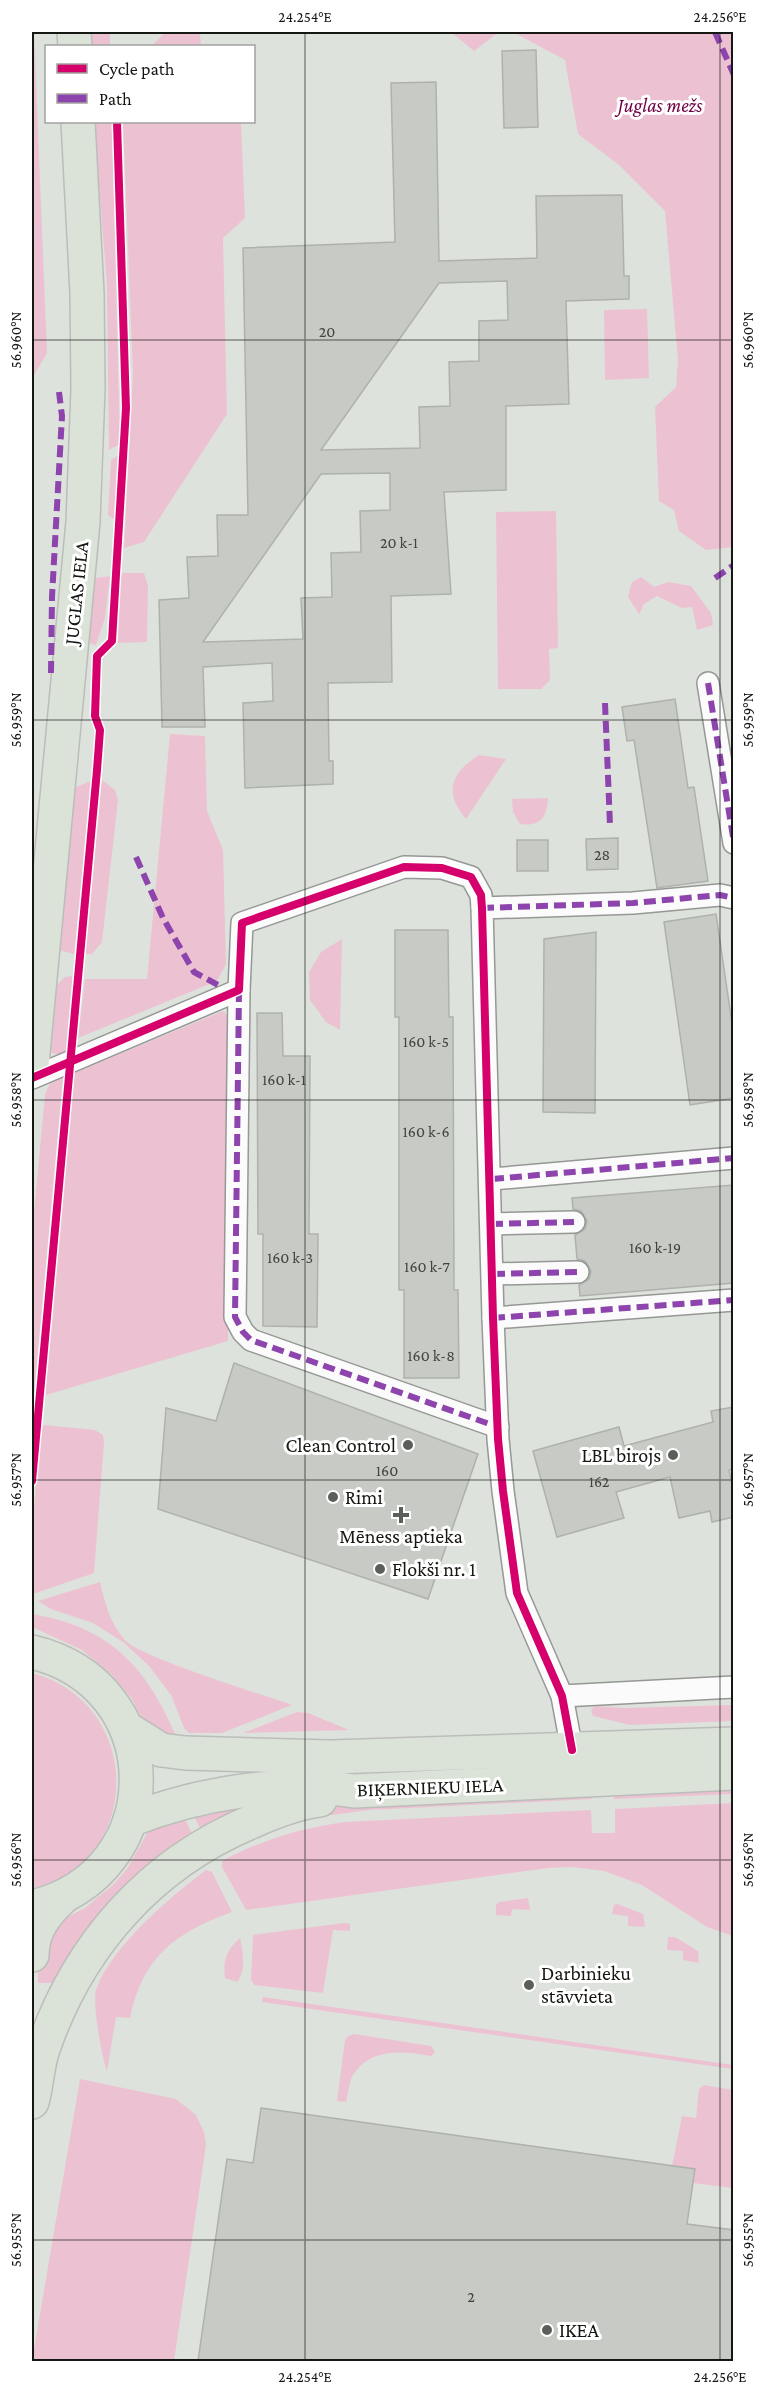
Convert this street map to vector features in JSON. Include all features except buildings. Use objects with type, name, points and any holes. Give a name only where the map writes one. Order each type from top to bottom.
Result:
[{"type":"main road","name":"JUGLAS IELA","points":[[32,1063],[83,522],[88,389],[87,305],[78,123]]},
{"type":"main road","points":[[32,1907],[62,1898],[82,1886],[100,1870],[115,1852],[130,1820],[135,1798],[135,1763],[126,1728],[114,1707],[91,1681],[72,1668],[34,1651]]},
{"type":"main road","name":"BIĶERNIEKU IELA","points":[[126,1728],[161,1750],[185,1754],[331,1757],[734,1773]]},
{"type":"main road","name":"BIĶERNIEKU IELA","points":[[130,1820],[186,1800],[212,1795],[322,1786],[354,1791],[573,1766],[734,1744]]},
{"type":"main road","name":"BIĶERNIEKU IELA","points":[[135,1763],[160,1773],[185,1774],[269,1770],[331,1757]]},
{"type":"main road","points":[[32,2102],[42,2051],[87,1958],[123,1910],[143,1890],[203,1845],[233,1829],[307,1802],[354,1791]]},
{"type":"main road","points":[[32,1955],[32,1940],[41,1923],[62,1898]]},
{"type":"street","points":[[708,683],[734,843]]},
{"type":"street","points":[[498,1427],[251,1340],[243,1332],[235,1317],[239,990],[242,923],[404,867],[442,868],[471,877],[481,895],[492,1179],[491,1224],[498,1427],[516,1593],[562,1696],[573,1766]]},
{"type":"street","points":[[482,908],[633,903],[720,895],[734,898]]},
{"type":"street","points":[[32,1078],[239,990]]},
{"type":"street","points":[[492,1179],[734,1158]]},
{"type":"street","points":[[491,1224],[574,1222]]},
{"type":"street","points":[[493,1274],[578,1272]]},
{"type":"street","points":[[494,1318],[734,1300]]},
{"type":"street","points":[[562,1696],[734,1687]]},
{"type":"green space","points":[[32,32],[34,32],[47,353],[32,379]]},
{"type":"green space","points":[[90,32],[110,32],[110,45],[93,45]]},
{"type":"green space","points":[[451,32],[499,32],[474,51]]},
{"type":"green space","name":"Juglas mežs","points":[[513,32],[733,32],[733,547],[706,550],[679,531],[674,510],[659,501],[655,407],[676,387],[678,360],[665,211],[619,165],[578,134],[565,60]]},
{"type":"green space","points":[[200,33],[201,45],[153,45],[163,34]]},
{"type":"green space","points":[[94,123],[112,123],[120,444],[109,450],[107,285]]},
{"type":"green space","points":[[123,123],[241,123],[245,218],[223,238],[227,414],[144,542],[124,548],[133,374]]},
{"type":"green space","points":[[647,309],[649,378],[605,380],[604,310]]},
{"type":"green space","points":[[119,455],[115,520],[108,515],[111,460]]},
{"type":"green space","points":[[556,511],[558,648],[549,649],[550,680],[541,689],[498,689],[496,512]]},
{"type":"green space","points":[[120,573],[144,573],[148,586],[147,642],[118,643]]},
{"type":"green space","points":[[110,576],[105,618],[96,645],[85,642],[90,584],[96,578]]},
{"type":"green space","points":[[641,577],[654,587],[668,582],[691,586],[711,613],[713,625],[697,630],[692,607],[682,608],[657,596],[644,604],[639,614],[628,597],[632,582]]},
{"type":"green space","points":[[170,734],[205,736],[207,811],[223,850],[226,964],[217,981],[78,1038],[85,979],[147,979]]},
{"type":"green space","points":[[479,755],[506,759],[466,819],[454,800],[453,784],[462,769]]},
{"type":"green space","points":[[93,780],[74,954],[59,950],[71,797],[76,787]]},
{"type":"green space","points":[[102,780],[115,790],[118,800],[102,942],[92,954],[85,954]]},
{"type":"green space","points":[[548,798],[544,815],[538,822],[520,824],[513,812],[512,799]]},
{"type":"green space","points":[[342,939],[340,1030],[326,1022],[310,1000],[309,972],[321,952]]},
{"type":"green space","points":[[73,976],[66,1055],[50,1053],[54,988],[65,977]]},
{"type":"green space","points":[[223,1011],[228,1016],[228,1341],[46,1395],[44,1392],[74,1073]]},
{"type":"green space","points":[[63,1077],[34,1394],[32,1392],[32,1235],[45,1094],[50,1083]]},
{"type":"green space","points":[[43,1425],[95,1430],[103,1435],[104,1443],[94,1573],[33,1594],[32,1537],[40,1429]]},
{"type":"green space","points":[[100,1582],[106,1606],[115,1627],[125,1640],[135,1647],[231,1685],[292,1705],[222,1733],[189,1733],[184,1728],[171,1695],[149,1666],[123,1642],[93,1623],[51,1609],[38,1601]]},
{"type":"green space","points":[[32,1614],[86,1630],[107,1642],[126,1657],[155,1695],[180,1745],[145,1725],[132,1699],[111,1674],[82,1650],[32,1627]]},
{"type":"green space","points":[[32,1673],[69,1689],[95,1715],[111,1747],[116,1782],[111,1816],[96,1848],[69,1872],[32,1888]]},
{"type":"green space","points":[[733,1705],[733,1721],[630,1725],[593,1716],[591,1710],[595,1706],[625,1708]]},
{"type":"green space","points":[[297,1712],[308,1713],[349,1730],[243,1733]]},
{"type":"green space","points":[[730,1789],[733,1794],[614,1799],[613,1792]]},
{"type":"green space","points":[[591,1793],[592,1799],[369,1810],[308,1818],[330,1807],[360,1804]]},
{"type":"green space","points":[[733,1803],[733,1936],[707,1927],[642,1885],[604,1871],[572,1867],[548,1868],[246,1910],[222,1867],[222,1861],[267,1841],[297,1831],[345,1822],[591,1810],[592,1833],[615,1833],[615,1809]]},
{"type":"green space","points":[[254,1804],[202,1832],[191,1810]]},
{"type":"green space","points":[[181,1811],[193,1836],[59,1983],[38,1983],[38,1957],[56,1923],[85,1908],[113,1885],[127,1869],[149,1830]]},
{"type":"green space","points":[[206,1870],[212,1872],[232,1912],[178,1938],[153,1963],[143,1978],[130,2018],[116,2017],[107,2071],[96,2018],[96,1990],[114,1957],[128,1940],[159,1908]]},
{"type":"green space","points":[[528,1898],[530,1910],[512,1909],[511,1916],[496,1915],[496,1905],[499,1902]]},
{"type":"green space","points":[[617,1904],[643,1914],[645,1927],[628,1926],[628,1916],[612,1914],[614,1905]]},
{"type":"green space","points":[[350,1924],[350,1931],[333,1930],[323,1993],[254,1985],[251,1980],[253,1935]]},
{"type":"green space","points":[[668,1937],[675,1937],[698,1951],[699,1963],[683,1960],[683,1951],[667,1950]]},
{"type":"green space","points":[[240,1938],[243,1967],[237,1982],[225,1978],[225,1966],[226,1956]]},
{"type":"green space","points":[[263,1997],[733,2065],[733,2069],[262,2002]]},
{"type":"green space","points":[[354,2034],[431,2046],[435,2052],[431,2056],[399,2052],[378,2055],[360,2066],[353,2075],[346,2102],[337,2101],[345,2040]]},
{"type":"green space","points":[[80,2079],[176,2099],[196,2115],[204,2132],[206,2145],[174,2361],[32,2361]]},
{"type":"green space","points":[[704,2085],[733,2090],[733,2188],[693,2183],[695,2169],[672,2166],[682,2116],[696,2118],[699,2089]]},
{"type":"marked path","points":[[715,32],[734,75]]},
{"type":"marked path","points":[[51,673],[52,597],[62,416],[59,392]]},
{"type":"marked path","points":[[715,578],[734,565]]},
{"type":"marked path","points":[[708,683],[734,843]]},
{"type":"marked path","points":[[605,703],[610,825]]},
{"type":"marked path","points":[[136,857],[163,918],[194,972],[220,986]]},
{"type":"marked path","points":[[482,908],[633,903],[720,895],[734,898]]},
{"type":"marked path","points":[[239,990],[235,1317],[243,1332],[251,1340],[498,1427],[497,1423]]},
{"type":"marked path","points":[[492,1179],[734,1158]]},
{"type":"marked path","points":[[491,1224],[574,1222]]},
{"type":"marked path","points":[[493,1274],[578,1272]]},
{"type":"marked path","points":[[493,1318],[734,1300]]},
{"type":"cycle path","points":[[32,1481],[97,770],[100,730],[95,716],[97,656],[112,641],[126,408],[117,123]]},
{"type":"cycle path","points":[[32,1078],[239,990],[242,923],[404,867],[442,868],[471,877],[481,895],[482,908],[493,1318],[498,1439],[503,1491],[517,1593],[562,1696],[572,1750]]},
{"type":"place","name":"Clean Control","points":[[408,1445]]},
{"type":"place","name":"LBL birojs","points":[[673,1455]]},
{"type":"place","name":"Rimi","points":[[333,1497]]},
{"type":"place","name":"Mēness aptieka","points":[[401,1515]]},
{"type":"place","name":"Flokši nr. 1","points":[[380,1569]]},
{"type":"place","name":"Darbinieku stāvvieta","points":[[529,1985]]},
{"type":"place","name":"IKEA","points":[[547,2330]]}]
